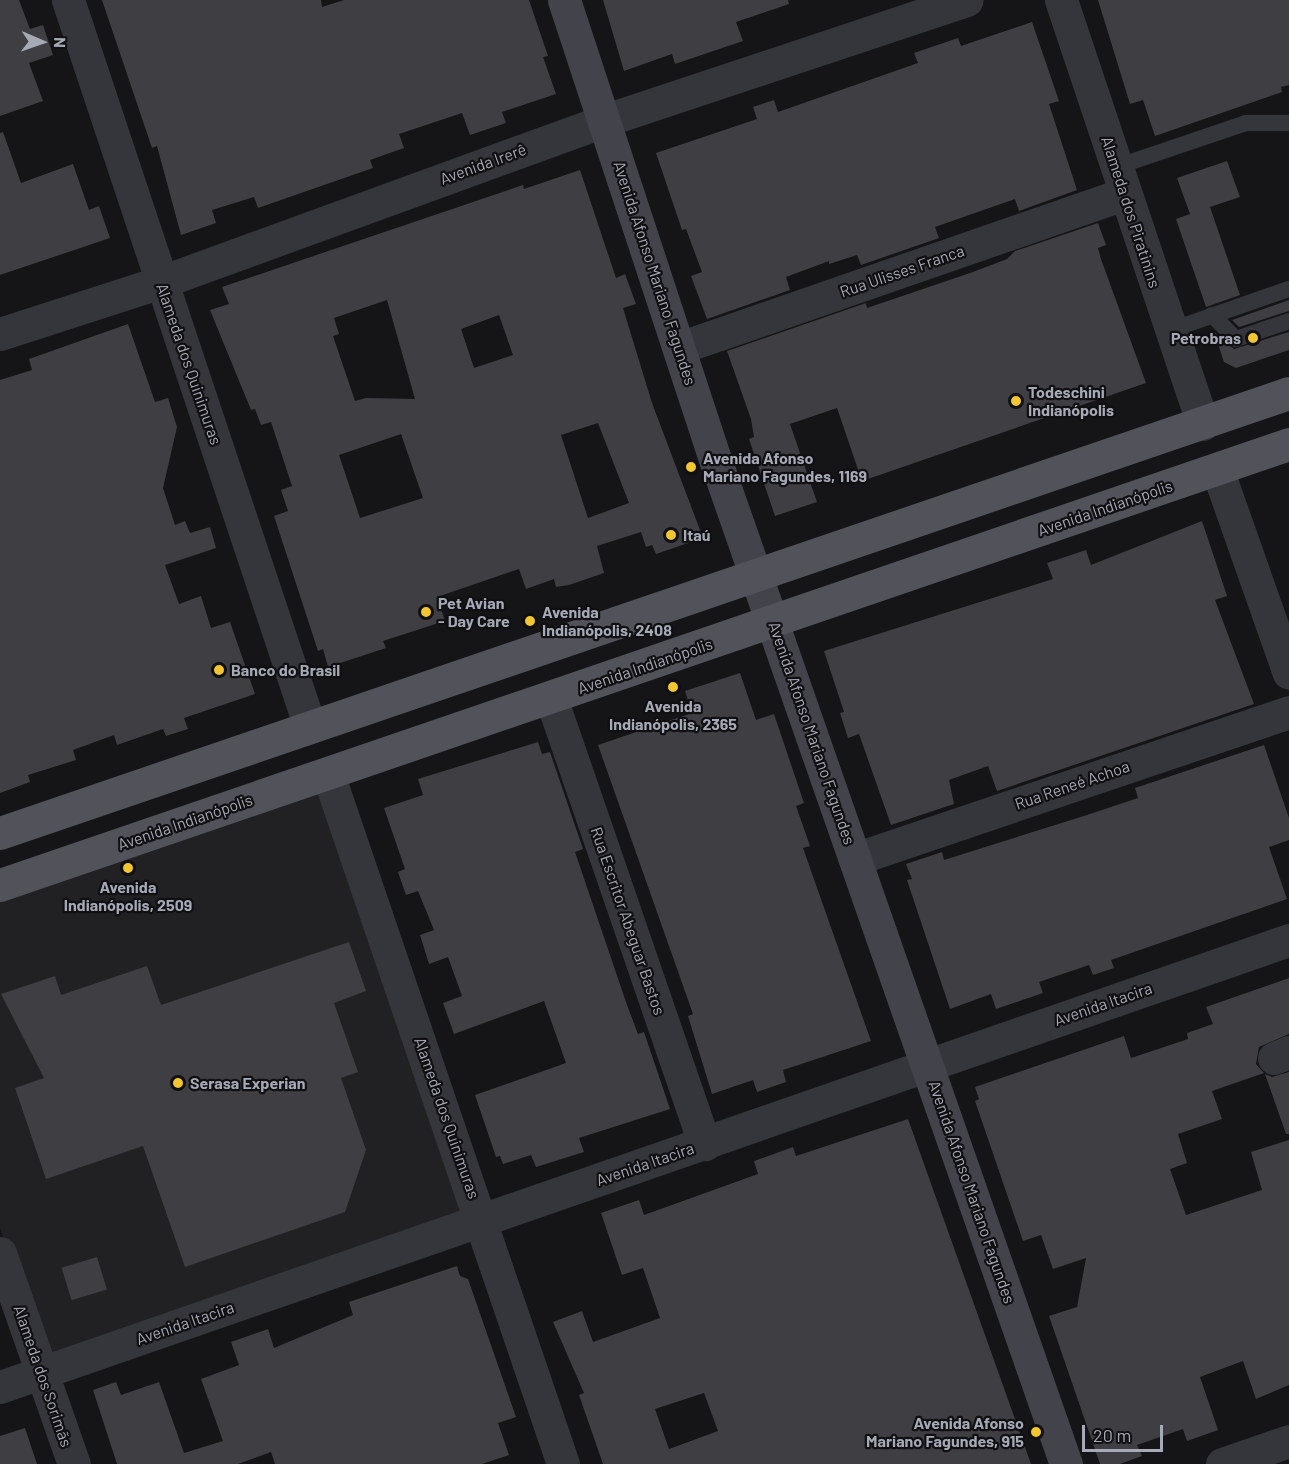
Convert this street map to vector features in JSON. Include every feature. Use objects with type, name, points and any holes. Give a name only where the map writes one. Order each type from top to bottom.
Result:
[{"type":"main road","points":[[0,833],[1289,393]]},
{"type":"main road","name":"Avenida Indianópolis","points":[[0,885],[773,623],[1289,444]]},
{"type":"street","name":"Alameda dos Quinimuras","points":[[68,0],[310,727]]},
{"type":"street","name":"Avenida Afonso Mariano Fagundes","points":[[564,0],[606,120],[756,576],[929,1065],[1066,1464]]},
{"type":"street","name":"Avenida Irerê","points":[[0,334],[161,282],[606,120],[967,0]]},
{"type":"street","name":"Alameda dos Piratinins","points":[[1061,0],[1203,424]]},
{"type":"street","name":"Rua Ulisses Franca","points":[[680,348],[1120,180]]},
{"type":"street","points":[[1217,469],[1289,673]]},
{"type":"street","name":"Rua Escritor Abeguar Bastos","points":[[551,698],[705,1144]]},
{"type":"street","name":"Rua Reneé Achoa","points":[[855,858],[1289,712]]},
{"type":"street","name":"Alameda dos Quinimuras","points":[[328,774],[482,1220],[563,1464]]},
{"type":"street","name":"Avenida Itacira","points":[[0,1387],[1289,940]]},
{"type":"street","name":"Alameda dos Sorimãs","points":[[0,1253],[74,1464]]},
{"type":"street","points":[[1222,1464],[1289,1442]]},
{"type":"lane","points":[[1120,180],[1246,123],[1289,123]]},
{"type":"lane","points":[[1171,330],[1289,289]]},
{"type":"lane","points":[[1212,315],[1236,339],[1289,321]]},
{"type":"shaded area","name":"Serasa Experian","points":[[326,790],[468,1215],[46,1362],[0,1228],[0,898]]},
{"type":"building","points":[[0,0],[19,0],[30,29],[43,25],[53,55],[29,63],[43,101],[0,116]]},
{"type":"building","points":[[102,0],[321,0],[322,7],[344,0],[529,0],[548,56],[543,57],[556,94],[502,112],[506,123],[470,135],[462,113],[399,134],[404,148],[370,160],[373,168],[258,208],[254,197],[212,210],[216,223],[181,235],[157,146],[152,148]]},
{"type":"building","points":[[603,0],[788,0],[789,4],[736,22],[743,41],[675,64],[672,54],[624,71]]},
{"type":"building","points":[[1098,0],[1289,0],[1289,85],[1281,87],[1282,92],[1155,136],[1143,100],[1130,104]]},
{"type":"building","points":[[1032,22],[1059,101],[1049,104],[1077,190],[1019,211],[1015,199],[935,227],[939,238],[861,265],[857,255],[829,264],[829,261],[786,277],[790,290],[707,319],[691,276],[702,272],[686,229],[682,230],[656,153],[757,119],[753,107],[774,100],[778,112],[918,63],[914,53],[958,38],[961,46]]},
{"type":"building","points":[[3,132],[21,183],[73,164],[89,210],[99,206],[110,238],[0,275],[0,133]]},
{"type":"building","points":[[1227,161],[1240,197],[1210,207],[1240,295],[1206,307],[1176,219],[1190,214],[1177,178]]},
{"type":"building","points":[[580,170],[616,278],[625,274],[636,304],[623,308],[652,403],[703,538],[656,554],[652,545],[646,547],[641,532],[597,546],[604,573],[569,585],[556,587],[554,579],[526,589],[519,569],[437,597],[445,621],[383,641],[386,648],[328,667],[323,649],[318,651],[274,516],[288,511],[281,490],[292,486],[271,422],[261,425],[255,409],[251,410],[210,310],[229,304],[222,287],[523,185],[524,189]],"holes":[[[387,300],[415,399],[366,398],[355,401],[333,336],[339,334],[334,318]],[[499,315],[513,355],[474,368],[461,329]],[[598,423],[629,503],[588,518],[561,435]],[[401,434],[423,498],[360,518],[339,455]]]},
{"type":"building","points":[[1098,223],[1106,245],[1098,248],[1101,259],[1146,383],[862,481],[837,408],[790,424],[817,502],[775,516],[749,439],[754,437],[751,419],[727,351],[866,303],[867,308],[973,272],[1007,259],[1015,251]]},
{"type":"building","points":[[1289,300],[1289,311],[1239,327],[1232,320]]},
{"type":"building","points":[[128,324],[155,402],[168,398],[177,427],[163,488],[175,525],[185,521],[190,533],[210,527],[216,548],[165,565],[179,604],[201,596],[211,628],[230,622],[255,694],[184,718],[188,729],[166,736],[163,729],[117,745],[114,735],[73,750],[76,760],[28,775],[30,782],[0,793],[0,380],[32,370],[29,359]]},
{"type":"building","points":[[1214,332],[1234,349],[1289,332],[1289,350],[1236,368],[1224,362]]},
{"type":"building","points":[[1202,521],[1227,596],[1215,600],[1254,704],[997,791],[988,766],[949,780],[954,804],[891,825],[859,734],[848,738],[840,713],[844,712],[824,651],[1053,579],[1047,563],[1086,550],[1091,565]]},
{"type":"building","points":[[740,673],[756,720],[774,714],[804,803],[796,806],[810,846],[803,848],[871,1041],[783,1070],[786,1082],[757,1092],[753,1080],[712,1094],[688,1016],[693,1014],[598,745],[692,713],[685,691]]},
{"type":"building","points":[[538,742],[542,754],[550,752],[583,849],[575,852],[627,1005],[638,1034],[644,1032],[670,1109],[579,1138],[584,1152],[536,1167],[531,1155],[503,1164],[500,1156],[496,1157],[475,1095],[566,1063],[544,1001],[454,1034],[443,1003],[462,996],[448,957],[429,964],[420,935],[434,930],[418,891],[406,895],[398,872],[405,869],[384,808],[423,795],[418,779]]},
{"type":"building","points":[[1264,745],[1289,818],[1289,840],[1269,847],[1287,899],[1111,960],[1114,968],[1093,975],[1089,965],[1039,982],[1043,993],[996,1009],[991,994],[950,1009],[907,880],[912,879],[906,864],[942,852],[944,860],[1087,815],[1138,798],[1135,788]]},
{"type":"building","points":[[349,942],[366,991],[334,1003],[358,1072],[341,1078],[366,1150],[345,1212],[185,1267],[143,1146],[46,1179],[15,1088],[44,1078],[1,994],[55,976],[61,995],[147,966],[161,1005]]},
{"type":"building","points":[[1289,978],[1289,1034],[1259,1047],[1256,1064],[1264,1073],[1212,1091],[1222,1119],[1178,1134],[1187,1163],[1170,1169],[1186,1215],[1262,1190],[1251,1152],[1289,1140],[1289,1385],[1256,1399],[1243,1361],[1200,1377],[1218,1430],[1187,1441],[1183,1429],[1137,1445],[1142,1456],[1120,1464],[1100,1464],[1049,1316],[1077,1307],[1086,1258],[1053,1269],[1041,1235],[1023,1241],[975,1101],[979,1099],[975,1087],[1124,1036],[1131,1058],[1188,1039],[1187,1033],[1213,1024],[1206,1007]]},
{"type":"building","points":[[1289,1072],[1289,1134],[1286,1134],[1265,1074],[1272,1077]]},
{"type":"building","points":[[908,1119],[1031,1464],[603,1464],[579,1395],[584,1393],[553,1322],[582,1311],[593,1342],[660,1318],[643,1268],[622,1275],[601,1213],[639,1200],[644,1215],[758,1174],[754,1161],[793,1147],[796,1156]],"holes":[[[704,1393],[718,1431],[669,1449],[655,1409]]]},
{"type":"building","points":[[97,1257],[107,1290],[72,1300],[62,1268]]},
{"type":"building","points":[[457,1266],[460,1276],[468,1279],[516,1417],[498,1423],[509,1455],[482,1464],[275,1464],[271,1452],[238,1464],[117,1464],[93,1390],[116,1382],[121,1395],[159,1382],[184,1453],[223,1441],[201,1379],[239,1365],[231,1342],[268,1329],[274,1348],[353,1315],[349,1302]]},
{"type":"building","points":[[25,1428],[37,1464],[0,1464],[0,1436]]},
{"type":"place","name":"Petrobras","points":[[1253,338]]},
{"type":"place","name":"Todeschini Indianópolis","points":[[1016,401]]},
{"type":"place","name":"Avenida Afonso Mariano Fagundes, 1169","points":[[691,467]]},
{"type":"place","name":"Itaú","points":[[671,535]]},
{"type":"place","name":"Pet Avian - Day Care","points":[[426,612]]},
{"type":"place","name":"Avenida Indianópolis, 2408","points":[[530,621]]},
{"type":"place","name":"Banco do Brasil","points":[[219,670]]},
{"type":"place","name":"Avenida Indianópolis, 2365","points":[[673,687]]},
{"type":"place","name":"Avenida Indianópolis, 2509","points":[[128,868]]},
{"type":"place","name":"Serasa Experian","points":[[178,1083]]},
{"type":"place","name":"Avenida Afonso Mariano Fagundes, 915","points":[[1036,1432]]}]
